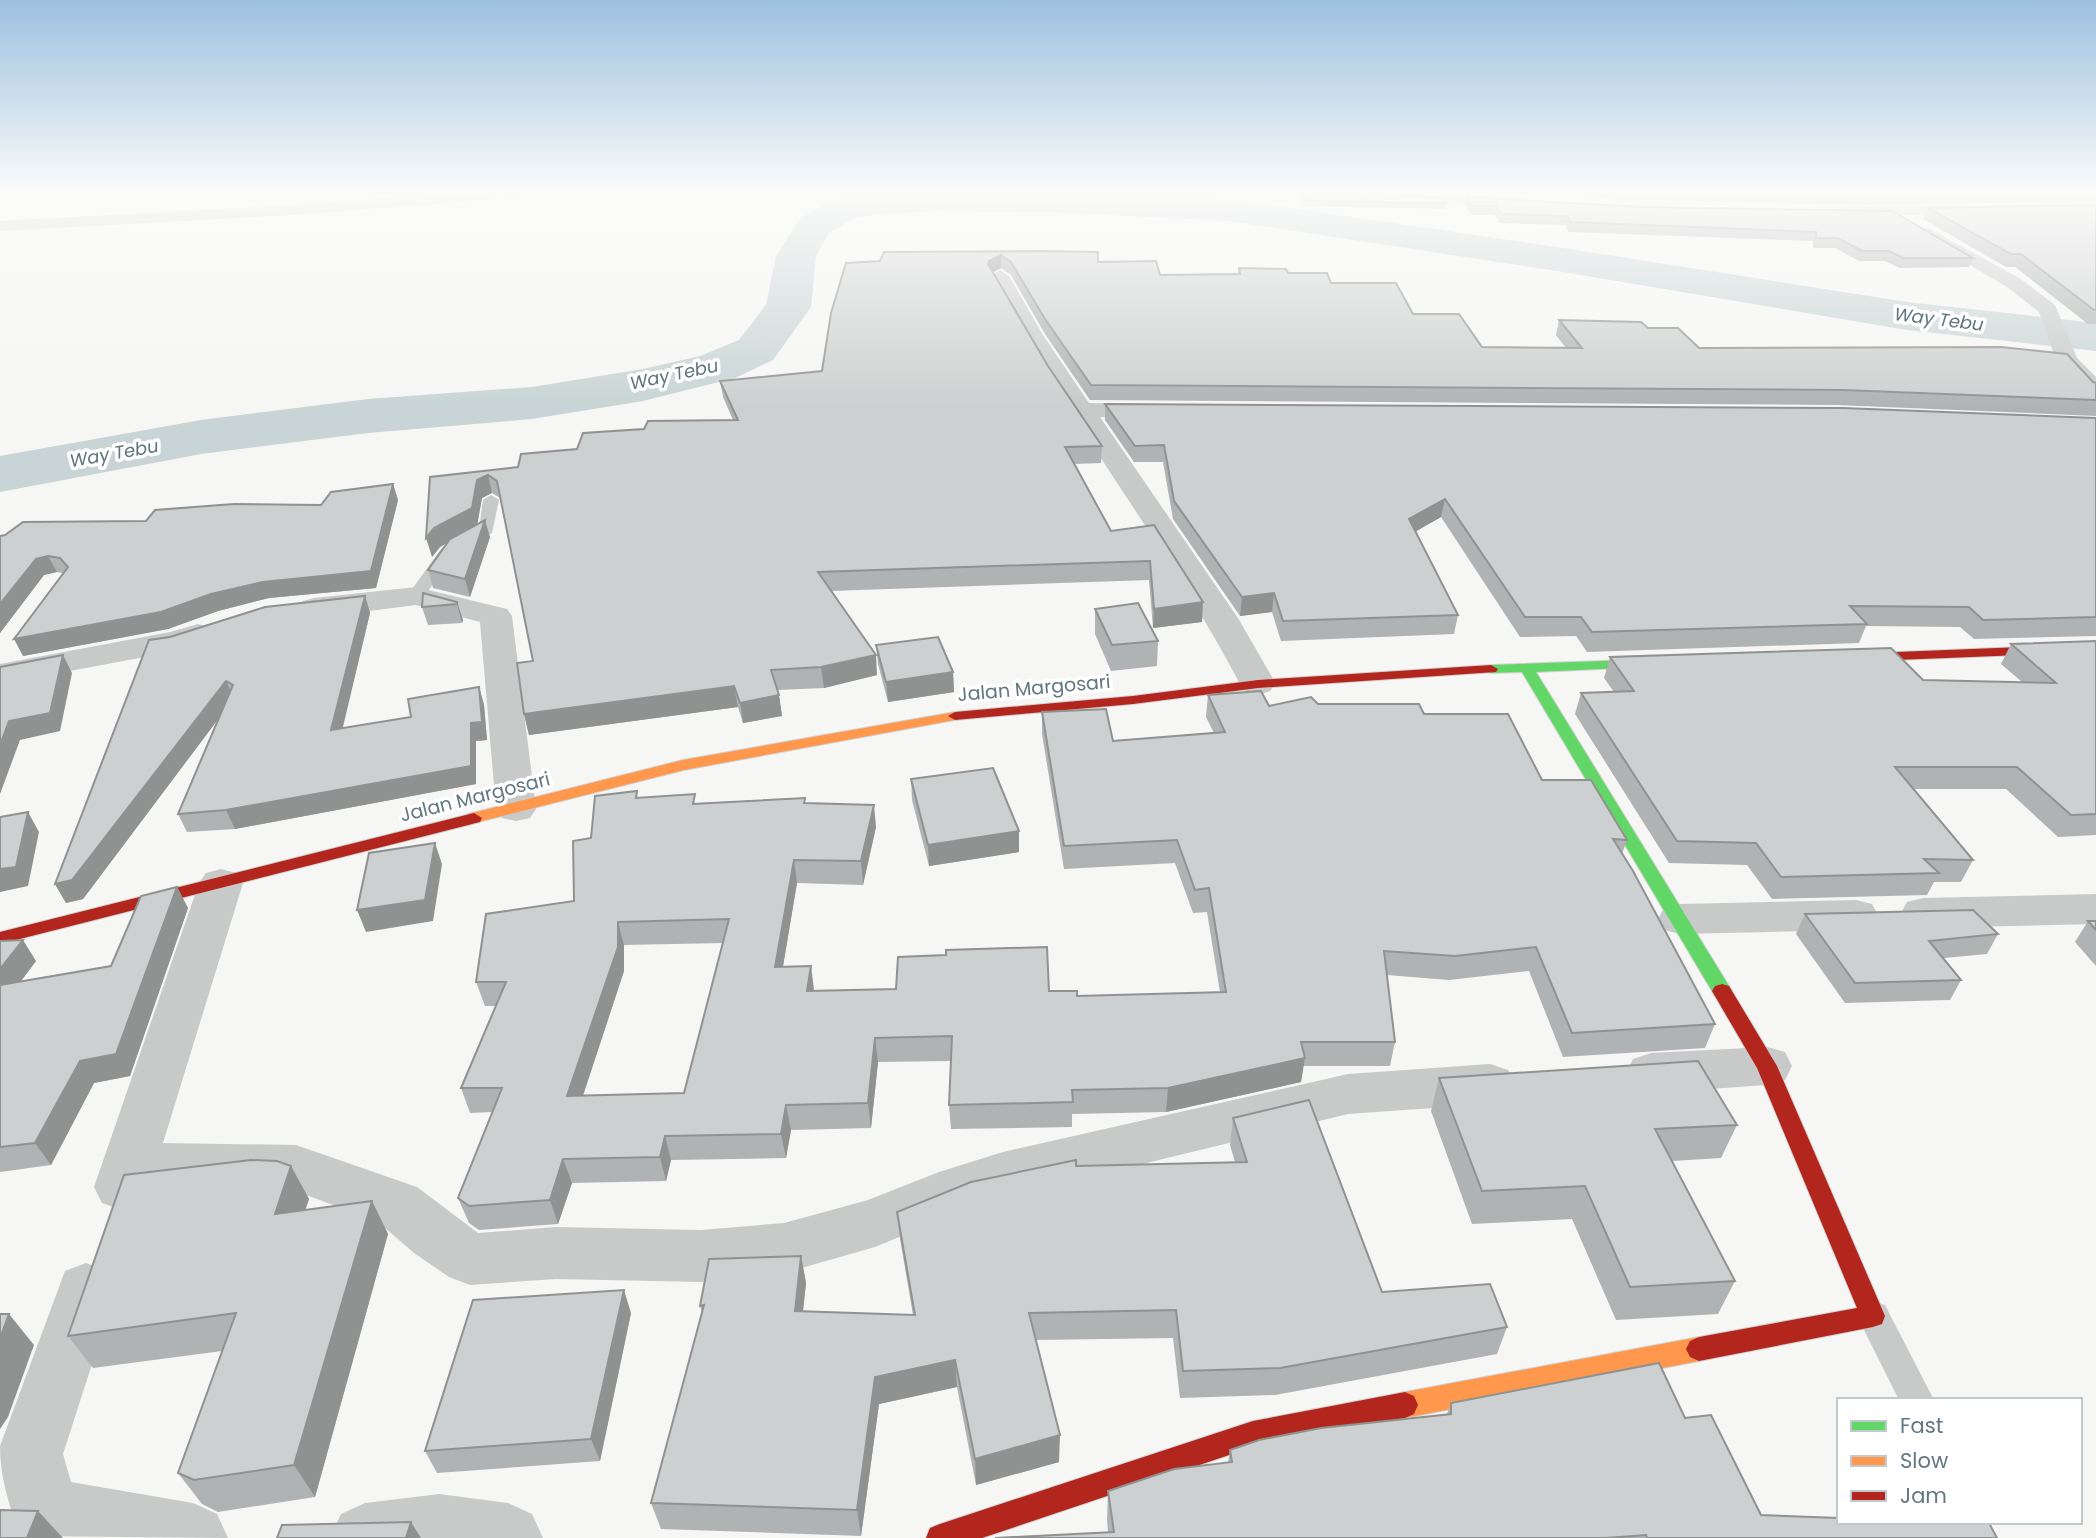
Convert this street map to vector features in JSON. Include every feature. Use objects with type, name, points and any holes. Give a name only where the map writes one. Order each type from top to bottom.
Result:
[{"type":"street","points":[[1982,264],[2014,282],[2048,309],[2067,359],[2096,391]]},
{"type":"street","points":[[1000,276],[1032,335],[1222,618],[1258,684]]},
{"type":"street","points":[[1084,410],[1180,411]]},
{"type":"street","points":[[283,610],[416,596],[496,616],[516,809]]},
{"type":"street","points":[[0,674],[177,641],[231,621]]},
{"type":"street","points":[[1825,659],[2096,648]]},
{"type":"street","name":"Jalan Margosari","points":[[0,938],[683,765],[838,735],[961,715],[1133,700],[1258,684],[1526,667],[1675,663]]},
{"type":"street","points":[[940,1538],[1253,1434],[1873,1316],[1767,1066],[1526,667]]},
{"type":"street","points":[[193,1538],[45,1511],[30,1454],[129,1165],[221,883]]},
{"type":"street","points":[[1680,919],[2096,909]]},
{"type":"street","points":[[1599,1077],[1767,1066]]},
{"type":"street","points":[[129,1165],[296,1168],[397,1204],[434,1235],[470,1259],[556,1253],[701,1256],[784,1248],[875,1223],[959,1188],[1003,1175],[1348,1094],[1544,1081]]},
{"type":"street","points":[[365,1538],[439,1528],[508,1538]]},
{"type":"lane","points":[[416,596],[447,552],[486,530],[491,500]]},
{"type":"lane","points":[[1873,1316],[1916,1398]]},
{"type":"building","points":[[846,264],[988,264],[1048,366],[1102,446],[1065,447],[1111,531],[1154,525],[1203,602],[1154,609],[1150,561],[818,572],[876,655],[821,667],[771,670],[779,695],[740,703],[734,686],[524,714],[517,663],[533,661],[497,481],[488,475],[477,480],[472,508],[434,528],[426,538],[430,477],[518,467],[521,454],[577,449],[583,433],[644,429],[648,421],[738,420],[720,381],[822,371],[831,313]]},
{"type":"building","points":[[1012,264],[1157,264],[1160,275],[1240,274],[1239,268],[1286,269],[1288,273],[1327,273],[1331,283],[1396,283],[1413,314],[1459,314],[1482,347],[1582,348],[1559,320],[1641,322],[1648,328],[1678,328],[1699,348],[2001,347],[2067,354],[2096,383],[2096,400],[1843,390],[1091,385],[1045,319]]},
{"type":"building","points":[[2034,264],[2096,264],[2094,310]]},
{"type":"building","points":[[1105,404],[1843,408],[2096,418],[2096,617],[1983,620],[1969,607],[1850,606],[1867,624],[1592,632],[1581,617],[1525,617],[1445,499],[1409,519],[1458,615],[1283,621],[1274,593],[1242,597],[1174,501],[1164,445],[1135,446]]},
{"type":"building","points":[[393,484],[371,571],[263,582],[211,594],[161,612],[14,639],[68,567],[60,558],[48,556],[36,559],[0,604],[0,536],[23,522],[146,521],[155,510],[234,504],[321,505],[331,492]]},
{"type":"building","points":[[485,520],[465,579],[428,570],[450,539]]},
{"type":"building","points":[[423,593],[457,602],[457,604],[422,607]]},
{"type":"building","points":[[365,596],[331,730],[411,717],[408,699],[479,687],[482,722],[471,723],[471,766],[226,810],[178,814],[233,685],[226,681],[72,880],[55,884],[149,640],[170,637],[265,607]]},
{"type":"building","points":[[1138,603],[1158,641],[1112,645],[1095,609]]},
{"type":"building","points":[[938,637],[953,672],[886,682],[876,645]]},
{"type":"building","points":[[2096,641],[2096,814],[2071,815],[2017,767],[1895,767],[1973,860],[1924,859],[1939,873],[1781,877],[1756,843],[1677,841],[1581,693],[1634,691],[1610,657],[1891,648],[1923,680],[2056,683],[2011,644]]},
{"type":"building","points":[[63,655],[50,713],[9,721],[0,745],[0,667]]},
{"type":"building","points":[[1261,691],[1269,706],[1311,697],[1318,704],[1419,704],[1424,714],[1508,714],[1542,780],[1591,780],[1627,840],[1613,839],[1715,1024],[1572,1033],[1536,947],[1455,956],[1384,951],[1395,1042],[1301,1042],[1305,1058],[1168,1088],[1072,1090],[1073,1102],[949,1105],[952,1036],[875,1038],[868,1103],[786,1105],[781,1134],[665,1136],[660,1157],[563,1159],[550,1200],[469,1206],[458,1198],[502,1088],[461,1088],[506,982],[476,982],[486,914],[574,901],[573,841],[591,838],[595,796],[637,791],[636,798],[695,794],[693,804],[805,798],[804,803],[874,805],[861,861],[794,860],[775,967],[811,966],[807,991],[896,989],[898,957],[946,955],[946,950],[1047,947],[1049,991],[1077,991],[1077,996],[1226,992],[1209,888],[1195,890],[1177,840],[1064,846],[1042,712],[1106,709],[1113,741],[1225,732],[1208,695]],"holes":[[[729,919],[684,1093],[567,1096],[618,947],[618,922]]]},
{"type":"building","points":[[993,768],[1019,831],[928,845],[911,779]]},
{"type":"building","points":[[28,812],[16,867],[0,869],[0,817]]},
{"type":"building","points":[[435,843],[425,900],[357,910],[369,853]]},
{"type":"building","points":[[177,887],[116,1054],[80,1061],[35,1143],[0,1147],[0,985],[111,966],[141,896]]},
{"type":"building","points":[[1973,910],[1998,934],[1929,941],[1961,980],[1855,983],[1805,914]]},
{"type":"building","points":[[2088,921],[2096,921],[2096,930]]},
{"type":"building","points":[[23,940],[0,969],[0,941]]},
{"type":"building","points":[[1698,1061],[1737,1125],[1655,1129],[1735,1281],[1630,1287],[1585,1186],[1482,1191],[1439,1078]]},
{"type":"building","points":[[1309,1100],[1382,1292],[1490,1284],[1507,1327],[1280,1368],[1183,1371],[1176,1310],[1029,1313],[1060,1435],[975,1459],[955,1360],[875,1377],[857,1510],[651,1503],[704,1305],[700,1306],[709,1259],[801,1256],[795,1311],[915,1315],[897,1212],[971,1182],[1076,1160],[1076,1166],[1247,1162],[1233,1118]]},
{"type":"building","points":[[251,1160],[277,1161],[291,1166],[275,1214],[372,1201],[294,1465],[194,1480],[178,1473],[236,1313],[68,1336],[124,1175]]},
{"type":"building","points":[[624,1290],[591,1439],[425,1451],[473,1300]]},
{"type":"building","points":[[0,1314],[9,1314],[0,1338]]},
{"type":"building","points":[[1659,1363],[1685,1418],[1711,1415],[1761,1515],[1837,1518],[1837,1524],[1990,1524],[1997,1538],[1647,1538],[1646,1535],[1606,1538],[995,1538],[1114,1532],[1108,1491],[1174,1469],[1232,1462],[1230,1450],[1259,1440],[1321,1428],[1451,1414],[1451,1403]]},
{"type":"building","points":[[0,1510],[38,1511],[27,1538],[0,1538]]},
{"type":"building","points":[[411,1522],[406,1538],[277,1538],[282,1525]]},
{"type":"waterway","name":"Way Tebu","points":[[0,474],[201,437],[368,416],[532,403],[643,385],[717,367],[756,350],[788,307],[795,264]]},
{"type":"waterway","name":"Way Tebu","points":[[1586,264],[1907,316],[2096,337]]},
{"type":"traffic: fast","points":[[1491,669],[1660,663]]},
{"type":"traffic: fast","points":[[1526,667],[1722,991]]},
{"type":"traffic: slow","points":[[474,818],[683,765],[955,716]]},
{"type":"traffic: slow","points":[[1405,1405],[1699,1349]]},
{"type":"traffic: jam","points":[[1846,658],[2096,648]]},
{"type":"traffic: jam","points":[[955,716],[1133,700],[1258,684],[1491,669]]},
{"type":"traffic: jam","points":[[0,938],[474,818]]},
{"type":"traffic: jam","points":[[1699,1349],[1873,1316],[1767,1066],[1722,991]]},
{"type":"traffic: jam","points":[[940,1538],[1253,1434],[1405,1405]]}]
